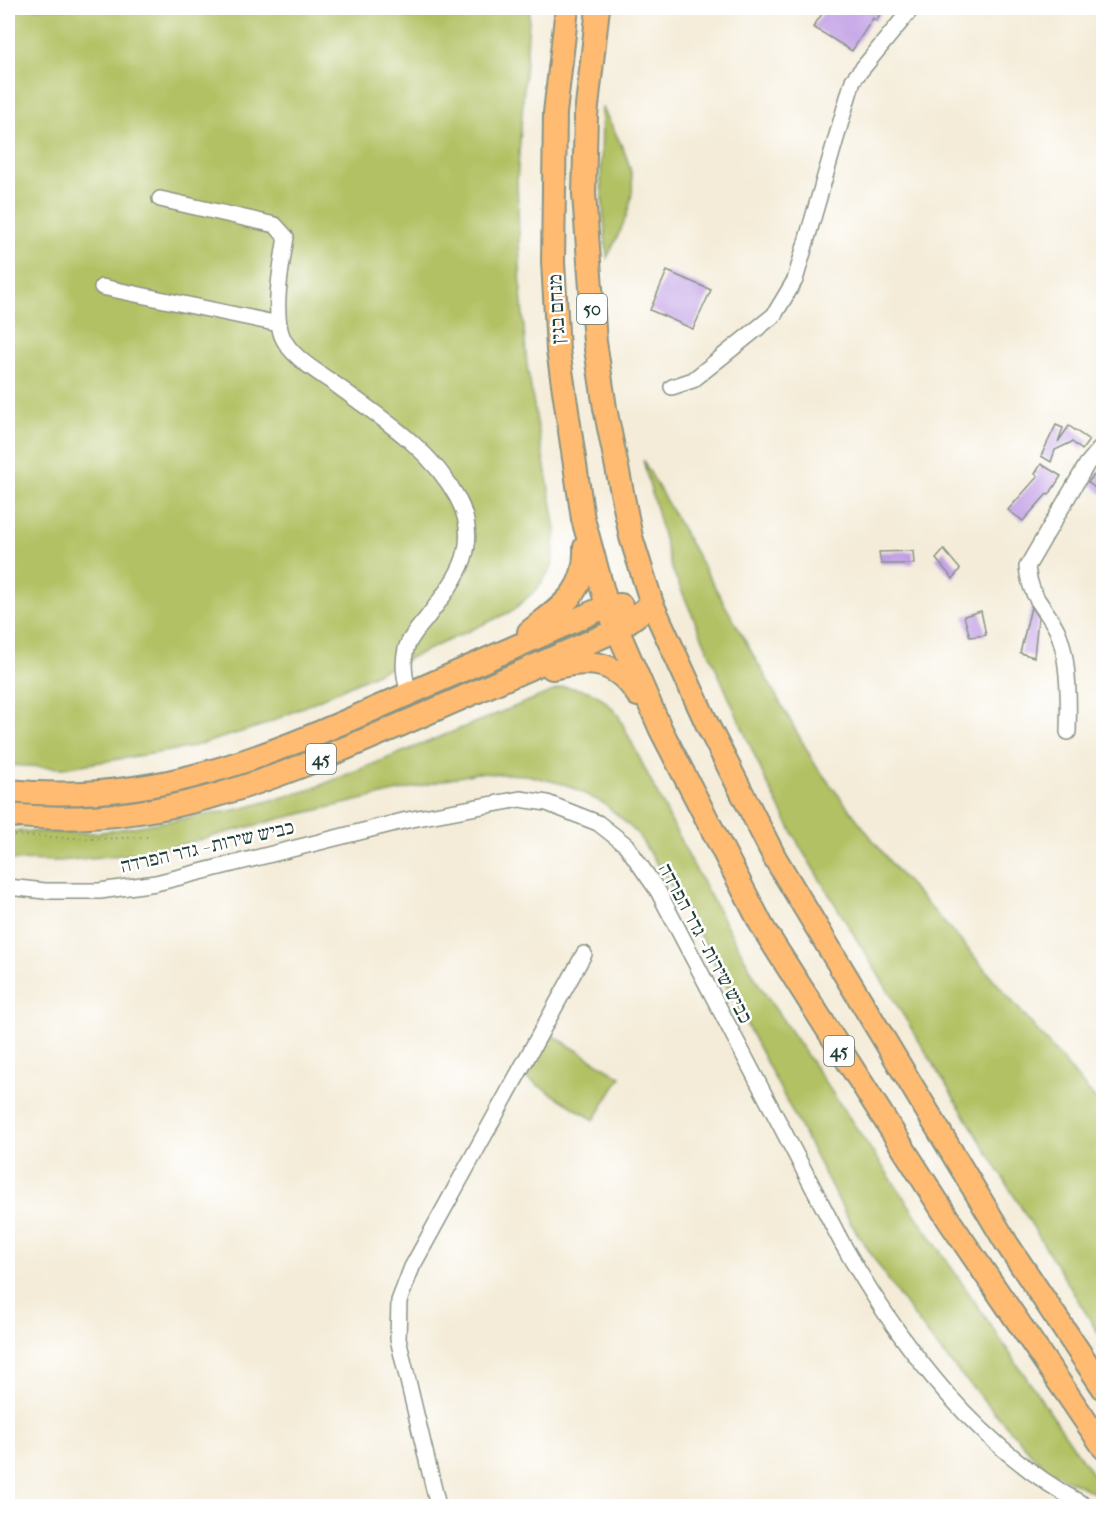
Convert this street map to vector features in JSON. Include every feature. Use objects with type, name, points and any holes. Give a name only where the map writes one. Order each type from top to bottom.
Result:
[{"type":"highway","name":"מנחם בגין","points":[[567,8],[555,113],[553,262],[558,350],[583,519],[607,606]]},
{"type":"highway","name":"מנחם בגין","points":[[598,8],[586,115],[584,195],[595,342],[605,408],[632,537],[652,604]]},
{"type":"highway","points":[[503,652],[559,608],[579,587],[586,568],[583,519]]},
{"type":"highway","name":"45","points":[[8,791],[44,795],[112,792],[191,779],[308,739],[607,606],[652,604]]},
{"type":"highway","name":"45","points":[[8,815],[43,819],[86,818],[146,812],[196,802],[317,761],[616,630],[652,604]]},
{"type":"highway","name":"45","points":[[652,604],[708,726],[781,868],[1007,1244],[1104,1389]]},
{"type":"highway","name":"45","points":[[607,606],[661,730],[763,928],[950,1222],[1104,1448]]},
{"type":"highway","points":[[501,680],[575,663],[602,664],[628,680],[661,730]]},
{"type":"street","points":[[672,387],[693,380],[774,315],[795,280],[854,80],[912,8]]},
{"type":"street","points":[[160,199],[275,225],[285,237],[279,324],[290,349],[394,427],[433,463],[457,496],[467,521],[467,555],[453,583],[407,648],[404,675],[410,694]]},
{"type":"street","points":[[102,287],[279,324]]},
{"type":"street","points":[[1068,732],[1066,658],[1056,629],[1029,586],[1027,567],[1087,464],[1104,444]]},
{"type":"street","name":"כביש שירות - גדר הפרדה","points":[[8,887],[45,891],[100,891],[156,883],[407,820],[520,799],[547,803],[598,823],[626,845],[658,891],[842,1243],[864,1281],[915,1355],[957,1406],[1019,1464],[1086,1506]]},
{"type":"street","points":[[438,1506],[398,1339],[399,1301],[412,1268],[584,954]]},
{"type":"path","points":[[8,835],[95,839],[147,837]]},
{"type":"green space","points":[[8,8],[530,8],[517,181],[521,292],[527,366],[556,529],[552,567],[537,589],[512,611],[264,725],[188,748],[63,768],[8,765]]},
{"type":"green space","points":[[602,107],[624,150],[632,182],[627,214],[607,258],[601,181]]},
{"type":"green space","points":[[643,460],[816,766],[897,871],[961,941],[1103,1108],[1103,1341],[800,847],[765,779],[672,569]]},
{"type":"green space","points":[[563,687],[581,689],[600,697],[618,715],[691,861],[761,988],[1103,1490],[1103,1497],[1045,1469],[941,1352],[899,1296],[850,1222],[687,911],[637,833],[605,804],[567,785],[527,775],[476,773],[279,819],[153,852],[60,861],[8,860],[8,831],[97,833],[240,809],[309,790]]},
{"type":"green space","points":[[552,1035],[621,1077],[594,1120],[526,1078]]},
{"type":"building","points":[[826,8],[884,8],[876,21],[873,18],[852,51],[813,27]]},
{"type":"building","points":[[667,271],[711,290],[693,329],[650,310]]},
{"type":"building","points":[[1056,425],[1063,428],[1058,442],[1069,426],[1089,440],[1082,450],[1072,442],[1055,450],[1051,462],[1041,456]]},
{"type":"building","points":[[1041,464],[1061,476],[1049,495],[1047,494],[1023,521],[1008,510],[1038,476],[1035,474]]},
{"type":"building","points":[[1098,471],[1104,476],[1104,496],[1088,482]]},
{"type":"building","points":[[944,550],[960,569],[953,579],[936,559]]},
{"type":"building","points":[[913,551],[914,564],[881,564],[879,552]]},
{"type":"building","points":[[1031,607],[1038,618],[1034,657],[1020,653]]},
{"type":"building","points":[[981,611],[986,635],[970,637],[964,616]]}]
